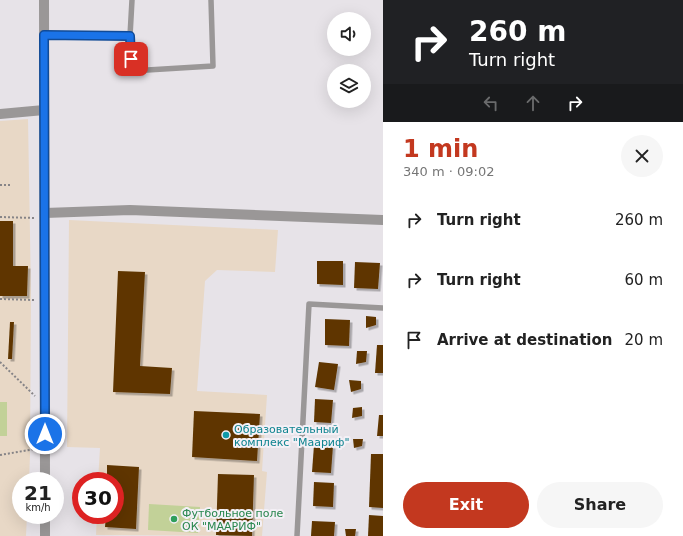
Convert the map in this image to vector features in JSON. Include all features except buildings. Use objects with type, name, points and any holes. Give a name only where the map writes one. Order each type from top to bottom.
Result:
[{"type":"street","points":[[44,0],[45,472]]},
{"type":"street","points":[[0,114],[44,110]]},
{"type":"street","points":[[45,213],[130,210],[383,220]]},
{"type":"street","points":[[45,524],[45,536]]},
{"type":"lane","points":[[132,0],[130,36],[131,71],[213,66],[211,0]]},
{"type":"lane","points":[[44,35],[130,36]]},
{"type":"lane","points":[[297,536],[309,304],[383,308]]},
{"type":"path","points":[[0,185],[11,185]]},
{"type":"path","points":[[0,217],[36,218],[45,213]]},
{"type":"path","points":[[0,299],[36,300]]},
{"type":"path","points":[[0,362],[35,396]]},
{"type":"path","points":[[0,455],[35,450]]},
{"type":"shaded area","points":[[28,119],[31,293],[29,472],[12,472],[12,524],[27,524],[26,536],[0,536],[0,121]]},
{"type":"shaded area","points":[[69,220],[278,230],[275,272],[217,270],[205,281],[197,391],[267,395],[262,471],[267,472],[262,536],[96,535],[97,524],[124,524],[124,472],[99,472],[100,448],[67,447]]},
{"type":"green space","points":[[0,402],[7,402],[7,436],[0,436]]},
{"type":"green space","name":"Футбольное поле ОК \"МААРИФ\"","points":[[149,504],[200,507],[198,533],[148,530]]},
{"type":"place","name":"Образовательный комплекс \"Маариф\"","points":[[226,435]]},
{"type":"place","name":"Футбольное поле ОК \"МААРИФ\"","points":[[174,519]]},
{"type":"route","points":[[45,434],[44,35],[130,36],[131,59]]}]
